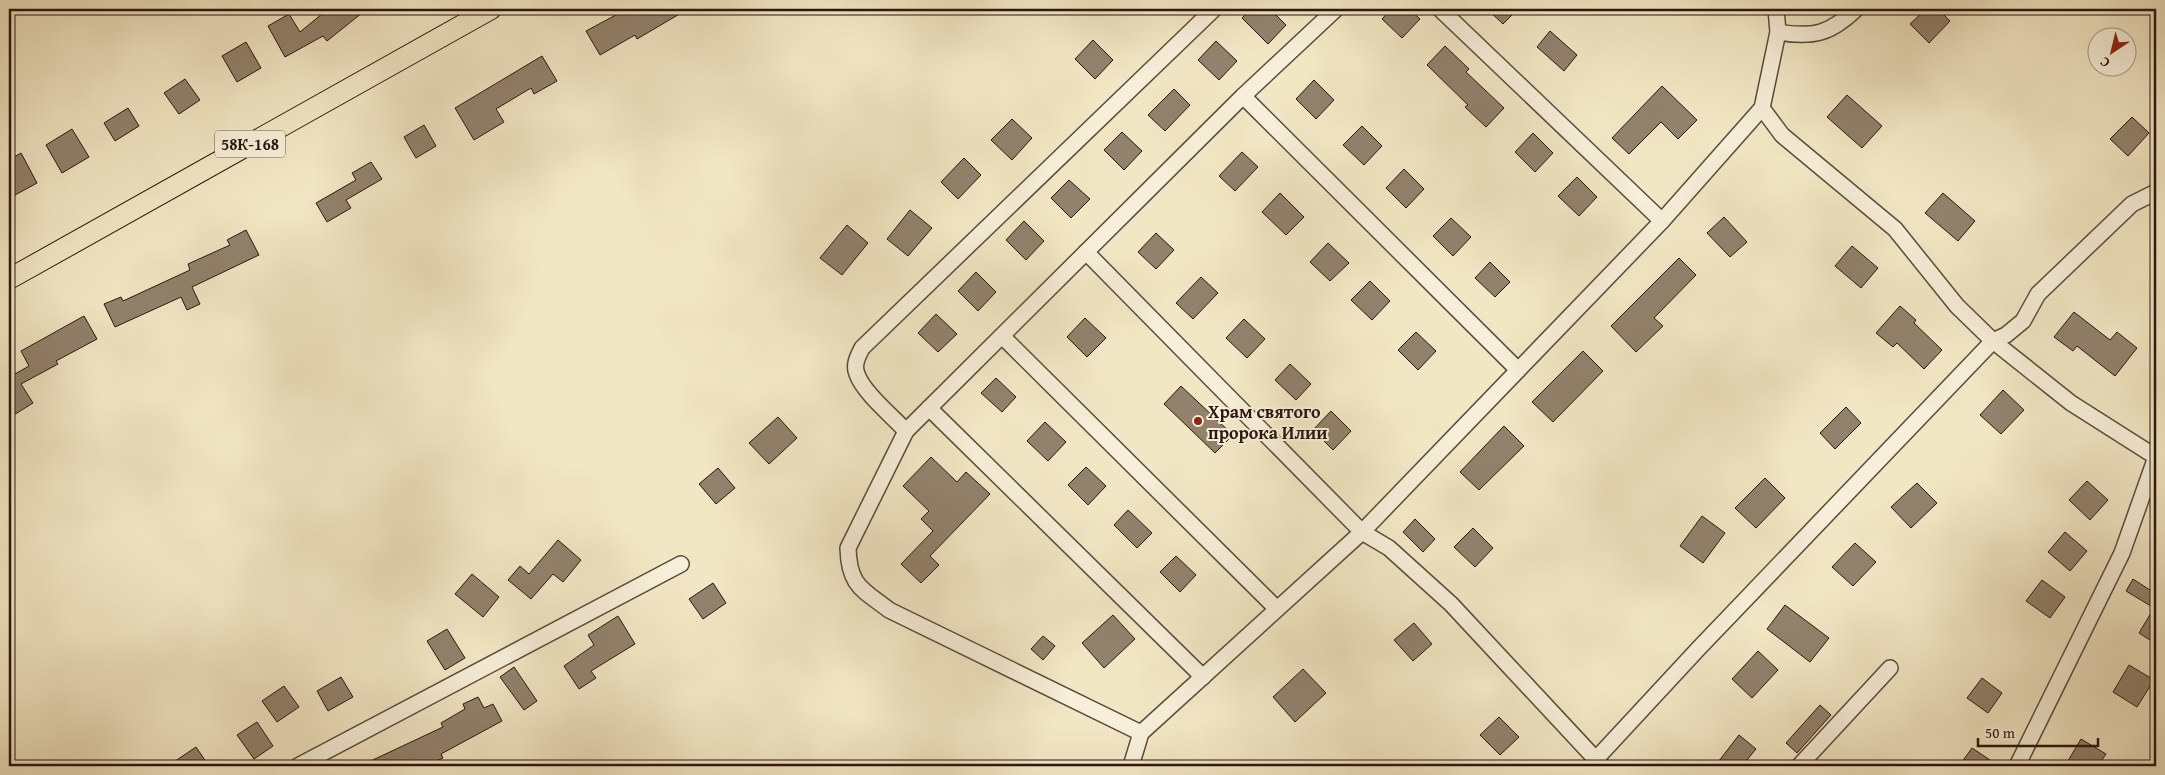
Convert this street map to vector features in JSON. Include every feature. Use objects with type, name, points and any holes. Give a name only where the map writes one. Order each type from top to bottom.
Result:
[{"type":"main road","name":"58К-168","points":[[9,279],[491,9]]},
{"type":"street","points":[[906,431],[865,388],[856,374],[856,362],[862,348],[1214,9]]},
{"type":"street","points":[[1141,733],[889,610],[857,586],[848,566],[848,548],[906,431],[1243,96],[1336,9]]},
{"type":"street","points":[[1440,9],[1662,220]]},
{"type":"street","points":[[1130,766],[1141,733],[1362,532],[1662,220],[1762,108],[1778,32],[1776,9]]},
{"type":"street","points":[[1778,32],[1803,36],[1822,33],[1843,21],[1856,9]]},
{"type":"street","points":[[1243,96],[1518,370]]},
{"type":"street","points":[[1762,108],[1782,135],[1895,229],[1958,306],[1993,341],[2071,403],[2156,457],[2122,553],[2017,766]]},
{"type":"street","points":[[1086,252],[1362,532],[1389,548],[1452,604],[1599,763],[1698,648],[1993,341],[2006,335],[2024,321],[2038,294],[2132,204],[2156,192]]},
{"type":"street","points":[[1002,336],[1278,609]]},
{"type":"street","points":[[929,408],[1203,677]]},
{"type":"street","points":[[298,766],[681,564]]},
{"type":"street","points":[[1799,766],[1890,668]]},
{"type":"building","points":[[328,9],[367,9],[327,41],[323,36],[285,57],[268,26],[289,14],[300,32]]},
{"type":"building","points":[[627,9],[688,9],[637,39],[635,35],[600,55],[586,31]]},
{"type":"building","points":[[1251,9],[1270,9],[1286,25],[1268,44],[1242,18]]},
{"type":"building","points":[[1391,9],[1409,9],[1420,19],[1402,38],[1382,19]]},
{"type":"building","points":[[1487,9],[1518,9],[1503,24]]},
{"type":"building","points":[[1926,9],[1938,9],[1950,21],[1929,43],[1910,24]]},
{"type":"building","points":[[1550,31],[1577,55],[1564,71],[1537,47]]},
{"type":"building","points":[[1093,40],[1113,60],[1095,79],[1075,59]]},
{"type":"building","points":[[1216,41],[1237,61],[1219,80],[1198,60]]},
{"type":"building","points":[[246,42],[261,68],[237,82],[222,56]]},
{"type":"building","points":[[1445,46],[1469,69],[1466,72],[1504,108],[1486,127],[1465,107],[1468,105],[1427,65]]},
{"type":"building","points":[[542,56],[557,81],[534,94],[531,88],[496,109],[504,122],[474,140],[455,108]]},
{"type":"building","points":[[185,79],[200,100],[179,114],[164,93]]},
{"type":"building","points":[[1314,80],[1334,100],[1316,119],[1296,99]]},
{"type":"building","points":[[1662,86],[1697,120],[1678,139],[1661,122],[1629,154],[1612,138]]},
{"type":"building","points":[[1174,89],[1190,105],[1165,131],[1148,115]]},
{"type":"building","points":[[1847,95],[1882,126],[1862,148],[1827,117]]},
{"type":"building","points":[[128,108],[139,126],[115,141],[104,123]]},
{"type":"building","points":[[2132,117],[2149,133],[2128,156],[2110,139]]},
{"type":"building","points":[[1012,119],[1032,138],[1012,160],[991,140]]},
{"type":"building","points":[[424,125],[436,146],[416,158],[404,137]]},
{"type":"building","points":[[1362,126],[1382,146],[1364,165],[1343,145]]},
{"type":"building","points":[[72,129],[89,157],[62,173],[46,145]]},
{"type":"building","points":[[1122,132],[1142,151],[1124,170],[1104,150]]},
{"type":"building","points":[[1533,133],[1553,153],[1535,172],[1515,152]]},
{"type":"building","points":[[1242,152],[1258,167],[1235,191],[1219,176]]},
{"type":"building","points":[[21,153],[37,183],[15,195],[9,183],[9,160]]},
{"type":"building","points":[[964,158],[981,175],[958,199],[941,182]]},
{"type":"building","points":[[371,162],[382,179],[346,200],[351,208],[327,222],[316,203],[356,180],[352,173]]},
{"type":"building","points":[[1404,169],[1424,189],[1406,208],[1386,188]]},
{"type":"building","points":[[1577,177],[1597,197],[1579,216],[1558,196]]},
{"type":"building","points":[[1069,180],[1090,199],[1071,218],[1051,198]]},
{"type":"building","points":[[1280,193],[1304,217],[1286,235],[1262,212]]},
{"type":"building","points":[[1943,193],[1975,221],[1958,241],[1925,213]]},
{"type":"building","points":[[910,210],[932,228],[908,256],[887,239]]},
{"type":"building","points":[[1724,217],[1747,242],[1730,257],[1707,233]]},
{"type":"building","points":[[1451,218],[1471,237],[1453,256],[1433,236]]},
{"type":"building","points":[[1024,221],[1044,241],[1026,260],[1006,240]]},
{"type":"building","points":[[847,225],[868,243],[842,275],[820,258]]},
{"type":"building","points":[[246,230],[259,255],[192,287],[200,304],[187,310],[181,297],[115,327],[104,304],[121,297],[123,301],[190,270],[188,264],[230,245],[227,240]]},
{"type":"building","points":[[1156,233],[1174,250],[1156,269],[1138,252]]},
{"type":"building","points":[[1328,243],[1349,263],[1330,281],[1310,262]]},
{"type":"building","points":[[1852,246],[1878,268],[1861,288],[1835,266]]},
{"type":"building","points":[[1679,258],[1696,275],[1654,318],[1663,326],[1636,352],[1611,326]]},
{"type":"building","points":[[1490,262],[1510,282],[1495,297],[1475,278]]},
{"type":"building","points":[[976,272],[996,292],[978,311],[958,291]]},
{"type":"building","points":[[1201,277],[1218,293],[1193,319],[1176,303]]},
{"type":"building","points":[[1370,281],[1390,301],[1372,320],[1351,300]]},
{"type":"building","points":[[1900,306],[1916,320],[1914,323],[1942,350],[1924,369],[1897,343],[1893,347],[1876,333]]},
{"type":"building","points":[[2074,312],[2110,340],[2117,332],[2137,348],[2115,376],[2077,346],[2073,351],[2054,337]]},
{"type":"building","points":[[936,314],[957,334],[938,352],[918,333]]},
{"type":"building","points":[[84,316],[97,339],[56,361],[58,364],[21,384],[33,403],[9,418],[9,364],[15,374],[29,366],[21,351]]},
{"type":"building","points":[[1085,318],[1106,338],[1087,357],[1067,337]]},
{"type":"building","points":[[1244,319],[1265,339],[1247,358],[1226,338]]},
{"type":"building","points":[[1416,332],[1436,351],[1418,370],[1398,350]]},
{"type":"building","points":[[1583,351],[1603,371],[1553,422],[1532,402]]},
{"type":"building","points":[[1290,364],[1311,384],[1296,400],[1275,380]]},
{"type":"building","points":[[996,378],[1016,397],[1002,412],[981,393]]},
{"type":"building","points":[[1181,386],[1233,435],[1215,453],[1164,404]]},
{"type":"building","points":[[2003,390],[2024,410],[2001,434],[1980,415]]},
{"type":"building","points":[[1846,407],[1861,423],[1835,449],[1820,433]]},
{"type":"building","points":[[1331,411],[1351,431],[1333,450],[1313,430]]},
{"type":"building","points":[[778,417],[797,438],[769,464],[749,443]]},
{"type":"building","points":[[1045,422],[1066,442],[1048,461],[1027,441]]},
{"type":"building","points":[[1504,426],[1524,446],[1479,490],[1460,472]]},
{"type":"building","points":[[931,457],[957,482],[966,472],[990,494],[930,556],[939,565],[921,583],[901,564],[933,531],[921,519],[929,511],[903,486]]},
{"type":"building","points":[[1086,467],[1106,486],[1088,505],[1068,485]]},
{"type":"building","points":[[718,468],[735,488],[716,504],[699,484]]},
{"type":"building","points":[[1765,478],[1785,498],[1756,528],[1735,508]]},
{"type":"building","points":[[2087,481],[2108,500],[2090,520],[2069,500]]},
{"type":"building","points":[[1917,483],[1937,503],[1911,528],[1891,507]]},
{"type":"building","points":[[1128,510],[1152,533],[1137,548],[1114,525]]},
{"type":"building","points":[[1702,516],[1725,533],[1703,563],[1680,546]]},
{"type":"building","points":[[1415,519],[1435,539],[1423,552],[1403,532]]},
{"type":"building","points":[[1473,528],[1493,548],[1475,567],[1454,547]]},
{"type":"building","points":[[2065,532],[2087,551],[2070,571],[2048,552]]},
{"type":"building","points":[[558,540],[581,560],[563,582],[553,574],[531,599],[508,580],[520,566],[529,574]]},
{"type":"building","points":[[1855,543],[1876,562],[1853,586],[1832,567]]},
{"type":"building","points":[[1176,556],[1196,575],[1180,592],[1160,572]]},
{"type":"building","points":[[472,574],[499,597],[483,617],[455,594]]},
{"type":"building","points":[[2133,579],[2156,594],[2156,644],[2139,633],[2154,608],[2126,591]]},
{"type":"building","points":[[2042,580],[2065,597],[2050,618],[2026,601]]},
{"type":"building","points":[[713,583],[726,603],[703,619],[689,599]]},
{"type":"building","points":[[1785,605],[1829,638],[1810,662],[1767,629]]},
{"type":"building","points":[[1113,615],[1135,639],[1104,668],[1082,643]]},
{"type":"building","points":[[618,616],[635,644],[591,671],[596,678],[579,689],[564,666],[594,645],[588,635]]},
{"type":"building","points":[[1414,623],[1432,644],[1413,661],[1394,640]]},
{"type":"building","points":[[447,629],[465,658],[445,670],[427,641]]},
{"type":"building","points":[[1043,636],[1055,646],[1043,660],[1031,649]]},
{"type":"building","points":[[1758,651],[1778,670],[1752,698],[1732,679]]},
{"type":"building","points":[[2129,665],[2154,680],[2137,707],[2113,692]]},
{"type":"building","points":[[514,667],[537,701],[524,710],[500,677]]},
{"type":"building","points":[[1303,669],[1326,693],[1295,722],[1273,697]]},
{"type":"building","points":[[341,677],[353,697],[328,711],[317,691]]},
{"type":"building","points":[[1982,678],[2002,693],[1988,713],[1967,698]]},
{"type":"building","points":[[284,686],[299,707],[277,722],[262,701]]},
{"type":"building","points":[[478,697],[484,708],[493,704],[502,721],[441,754],[443,758],[426,766],[360,766],[443,727],[441,723],[465,709],[463,704]]},
{"type":"building","points":[[1820,705],[1831,715],[1797,753],[1786,743]]},
{"type":"building","points":[[1499,717],[1519,737],[1500,755],[1480,735]]},
{"type":"building","points":[[257,722],[273,746],[254,759],[237,735]]},
{"type":"building","points":[[1739,735],[1756,749],[1742,766],[1715,766]]},
{"type":"building","points":[[2081,739],[2106,754],[2098,766],[2065,766]]},
{"type":"building","points":[[196,747],[209,766],[168,766]]},
{"type":"building","points":[[1972,748],[1999,766],[1959,766]]},
{"type":"place","name":"Храм святого пророка Илии","points":[[1198,421]]}]
